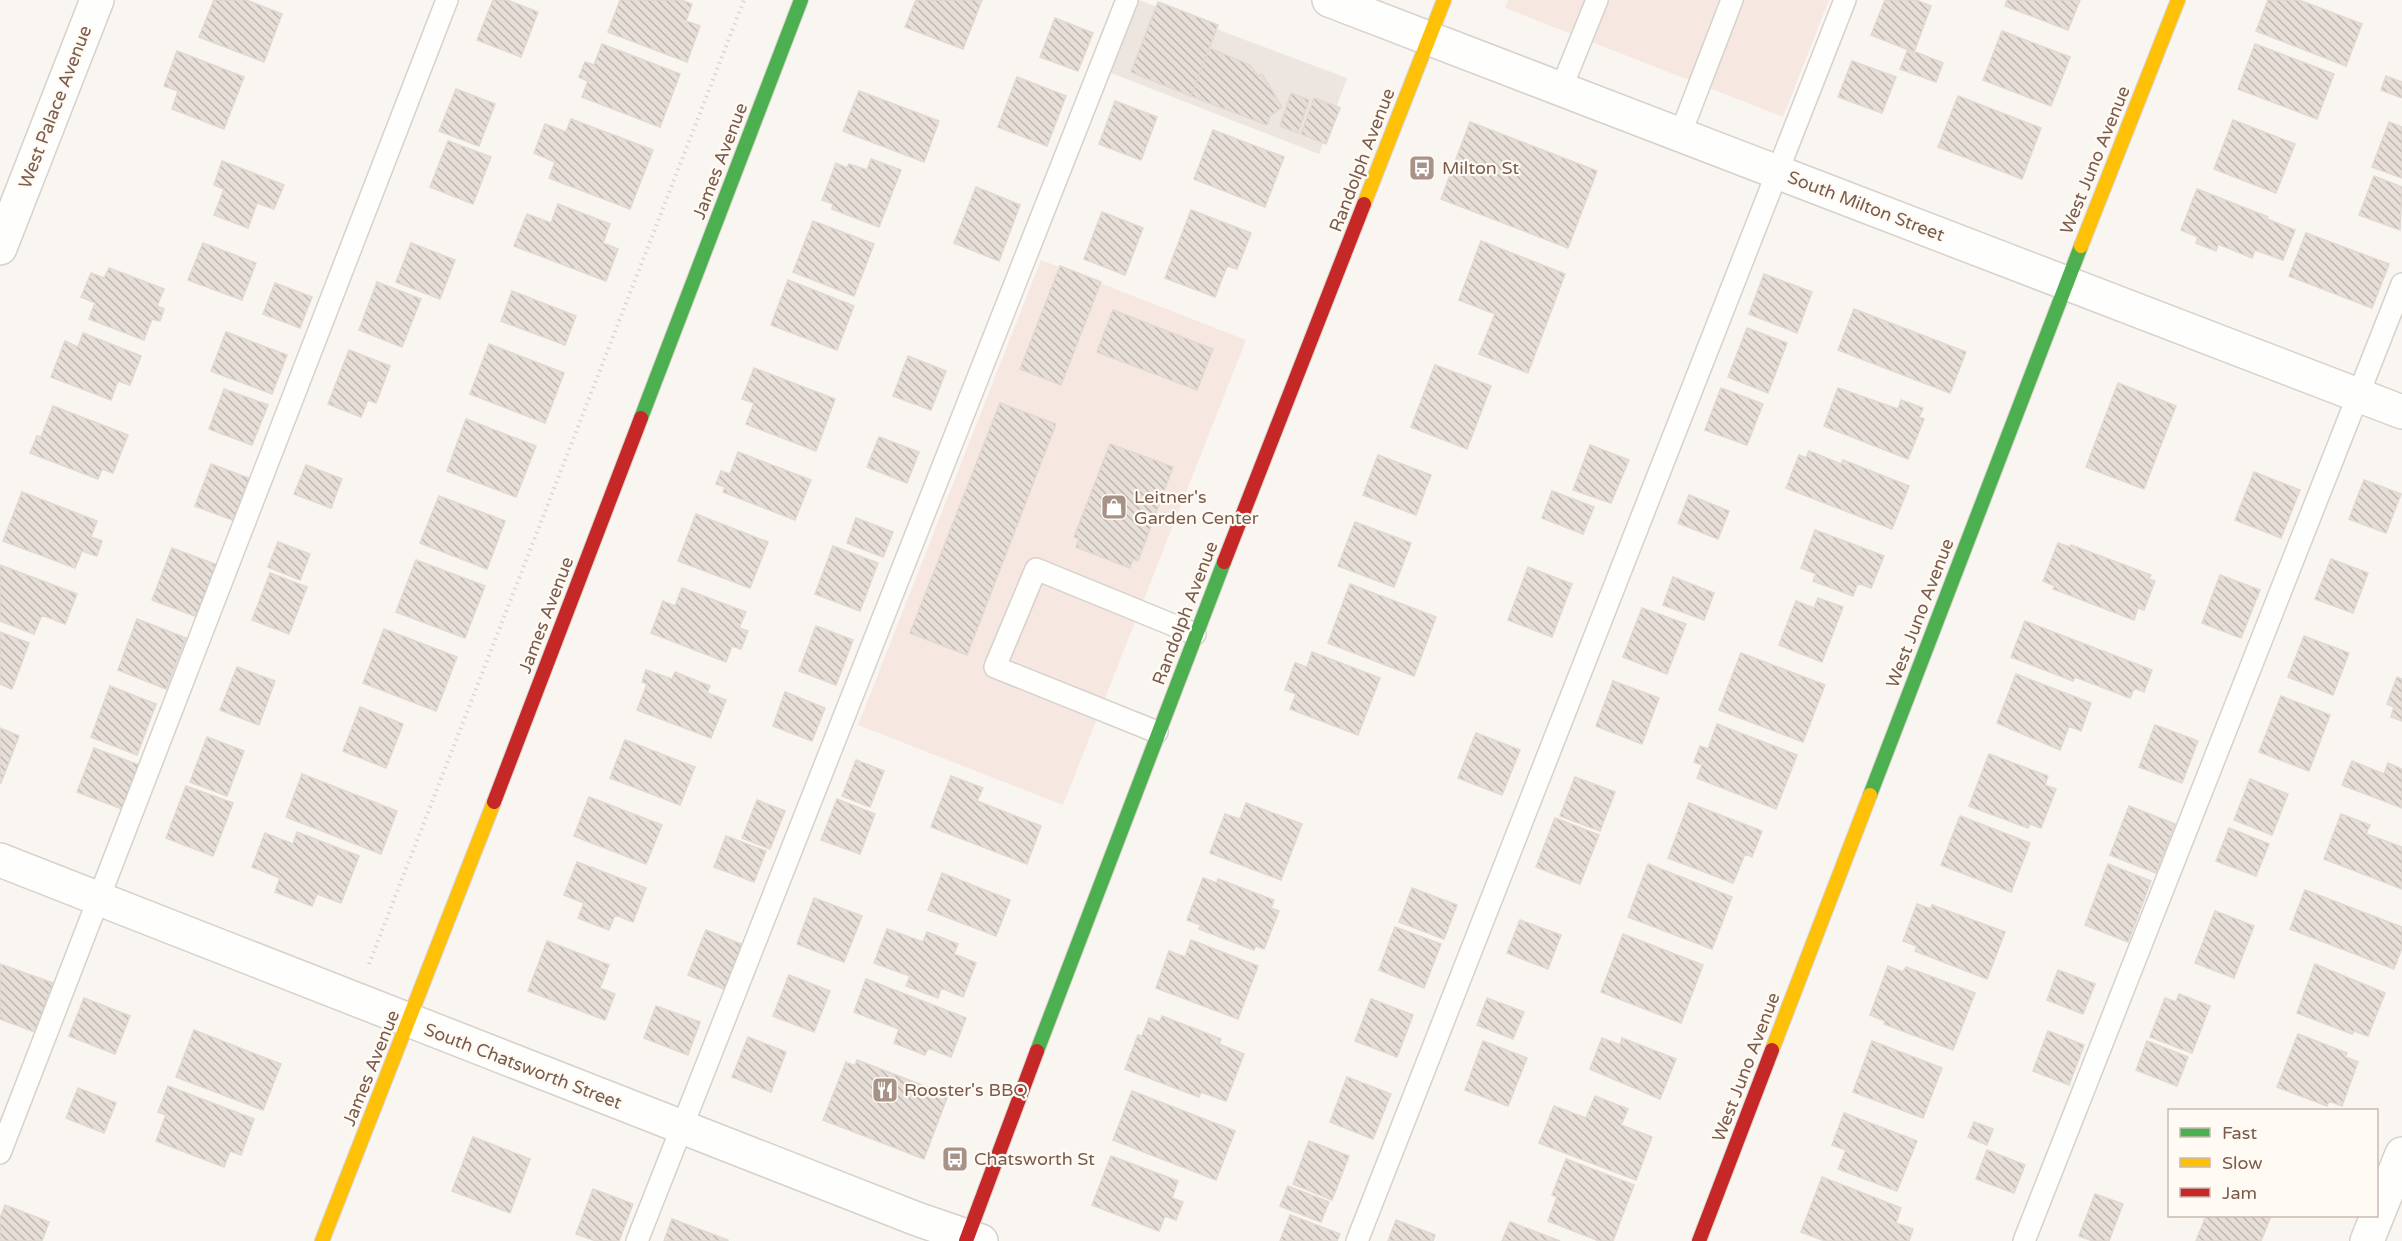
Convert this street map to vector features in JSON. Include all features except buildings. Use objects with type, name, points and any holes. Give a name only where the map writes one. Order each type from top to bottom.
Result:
[{"type":"street","name":"West Palace Avenue","points":[[0,248],[97,0]]},
{"type":"street","name":"James Avenue","points":[[322,1241],[409,1021],[801,0]]},
{"type":"street","name":"South Milton Street","points":[[1329,0],[2402,412]]},
{"type":"street","name":"Randolph Avenue","points":[[972,1240],[1157,732],[1444,0]]},
{"type":"street","name":"West Juno Avenue","points":[[1699,1241],[2066,283],[2178,0]]},
{"type":"street","name":"South Chatsworth Street","points":[[0,860],[972,1240]]},
{"type":"street","points":[[2378,1214],[2402,1154]]},
{"type":"street","points":[[2367,1241],[2377,1217]]},
{"type":"lane","points":[[0,1153],[447,0]]},
{"type":"lane","points":[[637,1241],[1127,0]]},
{"type":"lane","points":[[1561,89],[1597,0]]},
{"type":"lane","points":[[1680,135],[1732,0]]},
{"type":"lane","points":[[1357,1241],[1845,0]]},
{"type":"lane","points":[[2024,1241],[2402,284]]},
{"type":"lane","points":[[1157,732],[995,667],[1036,569],[1195,634]]},
{"type":"path","points":[[366,970],[744,0]]},
{"type":"shaded area","points":[[1139,0],[1347,78],[1319,154],[1111,73]]},
{"type":"shaded area","points":[[1508,0],[1829,0],[1783,117],[1505,8]]},
{"type":"shaded area","points":[[1041,260],[1246,340],[1063,805],[858,725]]},
{"type":"traffic: fast","points":[[641,418],[801,0]]},
{"type":"traffic: fast","points":[[1870,795],[2081,246]]},
{"type":"traffic: fast","points":[[1037,1051],[1224,562]]},
{"type":"traffic: slow","points":[[1364,204],[1444,0]]},
{"type":"traffic: slow","points":[[2081,246],[2178,0]]},
{"type":"traffic: slow","points":[[1772,1050],[1870,795]]},
{"type":"traffic: slow","points":[[322,1241],[494,802]]},
{"type":"traffic: jam","points":[[1224,562],[1364,204]]},
{"type":"traffic: jam","points":[[494,802],[641,418]]},
{"type":"traffic: jam","points":[[1699,1241],[1772,1050]]},
{"type":"traffic: jam","points":[[966,1241],[1037,1051]]},
{"type":"place","name":"Milton St","points":[[1422,168]]},
{"type":"place","name":"Leitner's Garden Center","points":[[1114,507]]},
{"type":"place","name":"Rooster's BBQ","points":[[885,1090]]},
{"type":"place","name":"Chatsworth St","points":[[955,1159]]}]
